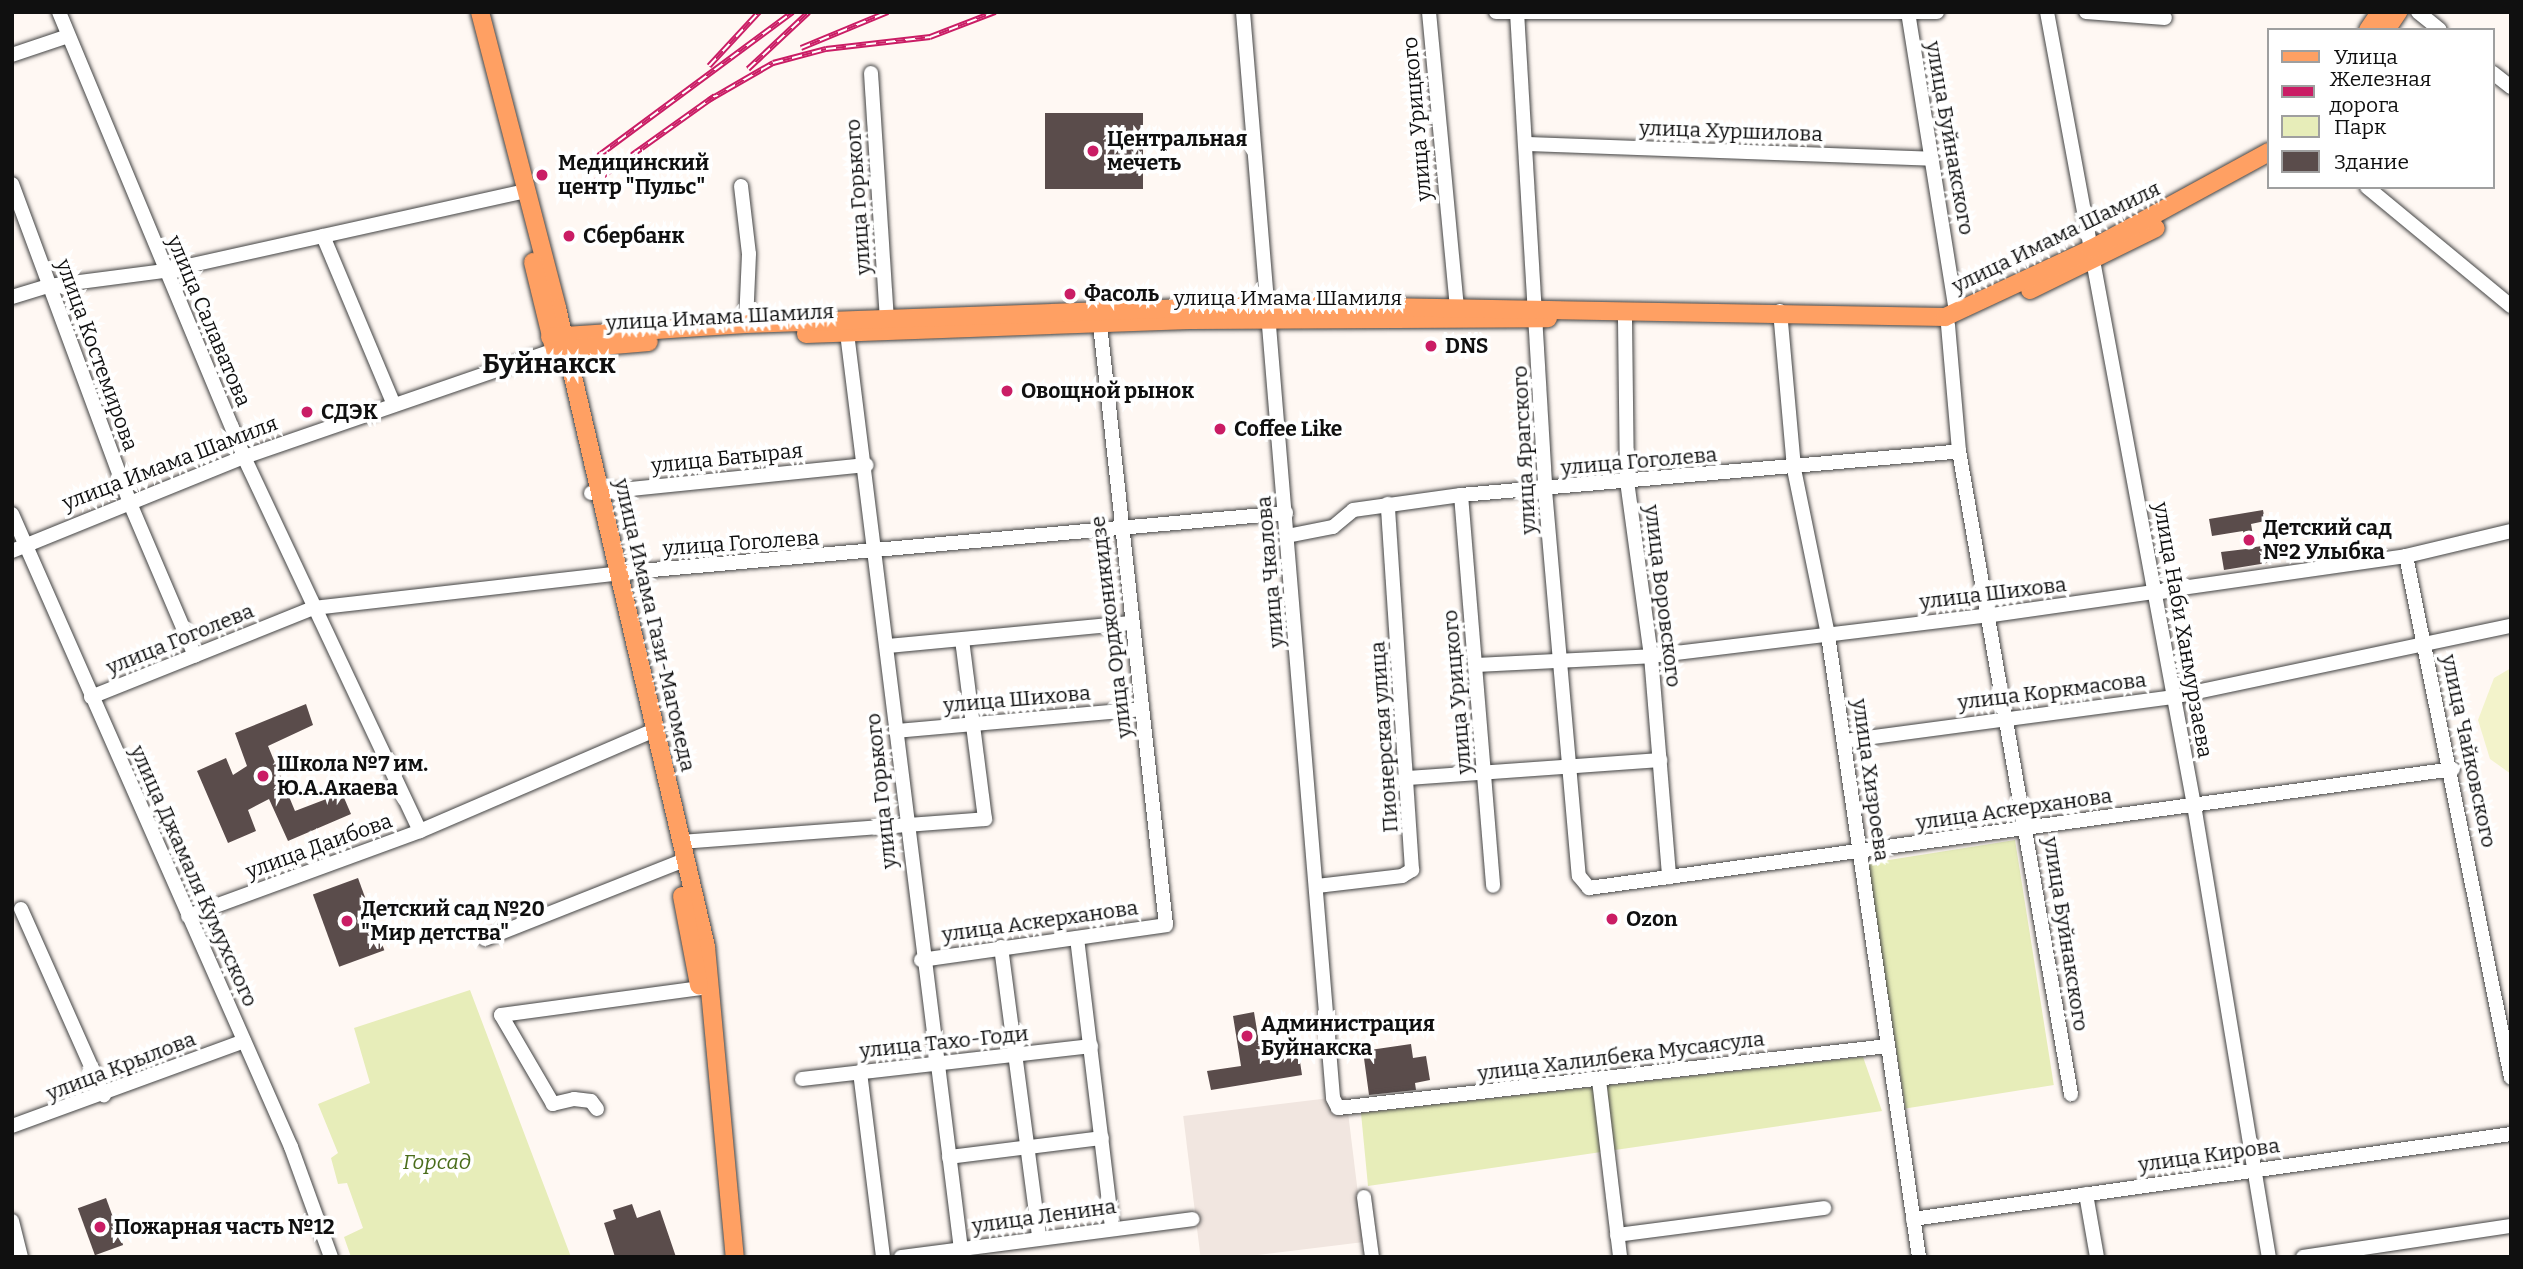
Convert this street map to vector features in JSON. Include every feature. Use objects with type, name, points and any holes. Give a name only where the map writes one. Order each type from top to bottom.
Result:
[{"type":"main road","points":[[470,12],[522,192]]},
{"type":"main road","name":"улица Имама Гази-Магомеда","points":[[480,12],[596,493],[650,732],[681,842],[681,862]]},
{"type":"main road","points":[[2369,28],[2381,12]]},
{"type":"main road","points":[[2387,28],[2398,12]]},
{"type":"main road","name":"улица Имама Шамиля","points":[[2093,256],[2268,153]]},
{"type":"main road","name":"улица Имама Шамиля","points":[[558,342],[846,326],[887,318],[1270,312],[1536,312],[1952,318],[2093,256],[2268,167]]},
{"type":"main road","name":"улица Имама Шамиля","points":[[558,342],[747,324],[1100,324],[1270,312],[1457,306],[1625,320],[1781,316]]},
{"type":"main road","points":[[650,732],[681,862],[704,987],[735,1257]]},
{"type":"main road","points":[[704,987],[727,1257]]},
{"type":"street","name":"улица Салаватова","points":[[59,12],[244,457],[420,831]]},
{"type":"street","name":"улица Урицкого","points":[[1429,12],[1457,306]]},
{"type":"street","points":[[1496,12],[1937,12]]},
{"type":"street","name":"улица Наби Ханмурзаева","points":[[2047,12],[2194,805],[2269,1257]]},
{"type":"street","points":[[2086,12],[2165,18]]},
{"type":"street","points":[[2418,12],[2438,28]]},
{"type":"street","name":"улица Чкалова","points":[[1246,13],[1333,1098],[1338,1108],[1359,1108]]},
{"type":"street","name":"улица Ярагского","points":[[1517,13],[1528,144],[1545,490],[1583,883]]},
{"type":"street","name":"улица Буйнакского","points":[[1908,13],[1933,159],[1952,318],[1959,451],[1992,615],[2071,1094]]},
{"type":"street","points":[[12,55],[68,36]]},
{"type":"street","name":"улица Горького","points":[[871,73],[887,318]]},
{"type":"street","points":[[2495,75],[2511,87]]},
{"type":"street","name":"улица Хуршилова","points":[[1528,144],[1933,159]]},
{"type":"street","name":"улица Костемирова","points":[[12,184],[129,502],[195,656]]},
{"type":"street","points":[[741,186],[749,254],[747,324]]},
{"type":"street","points":[[2369,189],[2511,306]]},
{"type":"street","points":[[12,297],[49,286],[165,271],[522,192]]},
{"type":"street","points":[[323,236],[394,405]]},
{"type":"street","name":"улица Хизроева","points":[[1781,316],[1794,469],[1828,635],[1919,1257]]},
{"type":"street","name":"улица Воровского","points":[[1625,320],[1627,481],[1651,656],[1669,877]]},
{"type":"street","name":"улица Орджоникидзе","points":[[1100,324],[1129,623],[1142,709],[1166,925]]},
{"type":"street","name":"улица Горького","points":[[846,326],[867,465],[921,960],[961,1253]]},
{"type":"street","name":"улица Имама Шамиля","points":[[18,548],[244,457],[394,405],[558,342]]},
{"type":"street","name":"улица Гоголева","points":[[1287,536],[1333,527],[1353,510],[1388,504],[1461,495],[1794,469],[1959,451]]},
{"type":"street","name":"улица Батырая","points":[[596,493],[867,465]]},
{"type":"street","name":"улица Урицкого","points":[[1461,495],[1493,886]]},
{"type":"street","name":"Пионерская улица","points":[[1317,886],[1402,876],[1412,870],[1388,504]]},
{"type":"street","name":"улица Гоголева","points":[[91,697],[314,608],[614,573],[877,554],[1120,526],[1286,513]]},
{"type":"street","name":"улица Джамаля Кумухского","points":[[12,514],[18,548],[91,697],[244,1041],[331,1257]]},
{"type":"street","name":"улица Шихова","points":[[1476,665],[1651,656],[1992,615],[2406,556],[2511,531]]},
{"type":"street","name":"улица Чайковского","points":[[2406,556],[2506,1020],[2511,1078]]},
{"type":"street","points":[[887,646],[1129,623]]},
{"type":"street","name":"улица Коркмасова","points":[[1844,741],[2173,696],[2511,626]]},
{"type":"street","points":[[681,842],[985,819],[962,640]]},
{"type":"street","name":"улица Шихова","points":[[896,731],[1142,709]]},
{"type":"street","name":"улица Даибова","points":[[188,916],[420,831],[650,732]]},
{"type":"street","points":[[1408,778],[1660,760]]},
{"type":"street","name":"улица Аскерханова","points":[[1583,883],[1589,888],[2453,769]]},
{"type":"street","points":[[485,939],[681,862]]},
{"type":"street","points":[[21,909],[104,1095]]},
{"type":"street","name":"улица Аскерханова","points":[[921,960],[1166,925]]},
{"type":"street","points":[[1077,938],[1112,1228]]},
{"type":"street","points":[[1001,947],[1018,1055],[1039,1237]]},
{"type":"street","points":[[597,1109],[583,1100],[554,1104],[501,1015],[704,987]]},
{"type":"street","name":"улица Крылова","points":[[12,1126],[104,1095],[244,1041]]},
{"type":"street","name":"улица Тахо-Годи","points":[[802,1079],[937,1066],[1091,1046]]},
{"type":"street","name":"улица Халилбека Мусаясула","points":[[1359,1108],[1888,1046]]},
{"type":"street","points":[[860,1072],[883,1257]]},
{"type":"street","points":[[1599,1080],[1620,1257]]},
{"type":"street","name":"улица Кирова","points":[[1913,1219],[2511,1134]]},
{"type":"street","points":[[949,1157],[1101,1138]]},
{"type":"street","points":[[2087,1194],[2097,1257]]},
{"type":"street","points":[[1364,1197],[1372,1257]]},
{"type":"street","points":[[1617,1235],[1824,1208]]},
{"type":"street","name":"улица Ленина","points":[[901,1257],[961,1253],[1039,1237],[1193,1219]]},
{"type":"street","points":[[12,1221],[21,1257]]},
{"type":"street","points":[[2303,1257],[2511,1226]]},
{"type":"green space","points":[[2511,668],[2511,774],[2490,759],[2478,720],[2494,678]]},
{"type":"green space","points":[[2015,840],[2054,1085],[1906,1108],[1867,863]]},
{"type":"green space","name":"Горсад","points":[[470,990],[571,1257],[351,1257],[344,1237],[363,1228],[347,1183],[338,1184],[331,1158],[338,1153],[318,1104],[370,1083],[354,1028]]},
{"type":"green space","points":[[1863,1057],[1882,1111],[1368,1186],[1361,1113]]},
{"type":"shaded area","points":[[1346,1096],[1364,1242],[1241,1257],[1201,1257],[1183,1116]]},
{"type":"building","name":"Центральная мечеть","points":[[1045,113],[1143,113],[1143,189],[1045,189]]},
{"type":"building","name":"Детский сад №2 Улыбка","points":[[2263,510],[2265,521],[2251,524],[2255,547],[2270,545],[2273,562],[2224,570],[2221,552],[2246,549],[2243,531],[2212,536],[2209,519]]},
{"type":"building","name":"Школа №7 им. Ю.А.Акаева","points":[[306,704],[313,725],[268,746],[295,811],[342,793],[351,814],[288,841],[269,799],[248,810],[256,831],[228,843],[197,771],[226,758],[233,775],[247,766],[235,733]]},
{"type":"building","name":"Детский сад №20 \"Мир детства\"","points":[[358,878],[384,950],[339,967],[313,894]]},
{"type":"building","name":"Администрация Буйнакска","points":[[1254,1012],[1262,1061],[1299,1055],[1302,1075],[1211,1090],[1207,1071],[1241,1066],[1233,1016]]},
{"type":"building","points":[[1411,1044],[1413,1058],[1426,1056],[1430,1080],[1415,1083],[1416,1090],[1369,1095],[1363,1051]]},
{"type":"building","name":"Пожарная часть №12","points":[[106,1198],[123,1245],[95,1255],[78,1208]]},
{"type":"building","points":[[632,1204],[637,1218],[660,1210],[676,1257],[615,1257],[604,1223],[616,1219],[613,1210]]},
{"type":"railway","points":[[709,66],[759,12]]},
{"type":"railway","points":[[586,165],[793,12]]},
{"type":"railway","points":[[748,69],[809,12]]},
{"type":"railway","points":[[801,48],[888,12]]},
{"type":"railway","points":[[709,100],[773,63],[826,49],[930,37],[995,12]]},
{"type":"railway","points":[[583,190],[715,96]]},
{"type":"place","name":"Центральная мечеть","points":[[1093,151]]},
{"type":"place","name":"Медицинский центр \"Пульс\"","points":[[542,175]]},
{"type":"place","name":"Сбербанк","points":[[569,236]]},
{"type":"place","name":"Фасоль","points":[[1070,294]]},
{"type":"place","name":"DNS","points":[[1431,346]]},
{"type":"place","name":"Овощной рынок","points":[[1007,391]]},
{"type":"place","name":"СДЭК","points":[[307,412]]},
{"type":"place","name":"Coffee Like","points":[[1220,429]]},
{"type":"place","name":"Детский сад №2 Улыбка","points":[[2249,540]]},
{"type":"place","name":"Школа №7 им. Ю.А.Акаева","points":[[263,776]]},
{"type":"place","name":"Ozon","points":[[1612,919]]},
{"type":"place","name":"Детский сад №20 \"Мир детства\"","points":[[347,921]]},
{"type":"place","name":"Администрация Буйнакска","points":[[1247,1036]]},
{"type":"place","name":"Пожарная часть №12","points":[[100,1227]]},
{"type":"district","name":"Буйнакск","points":[[549,364]]}]
